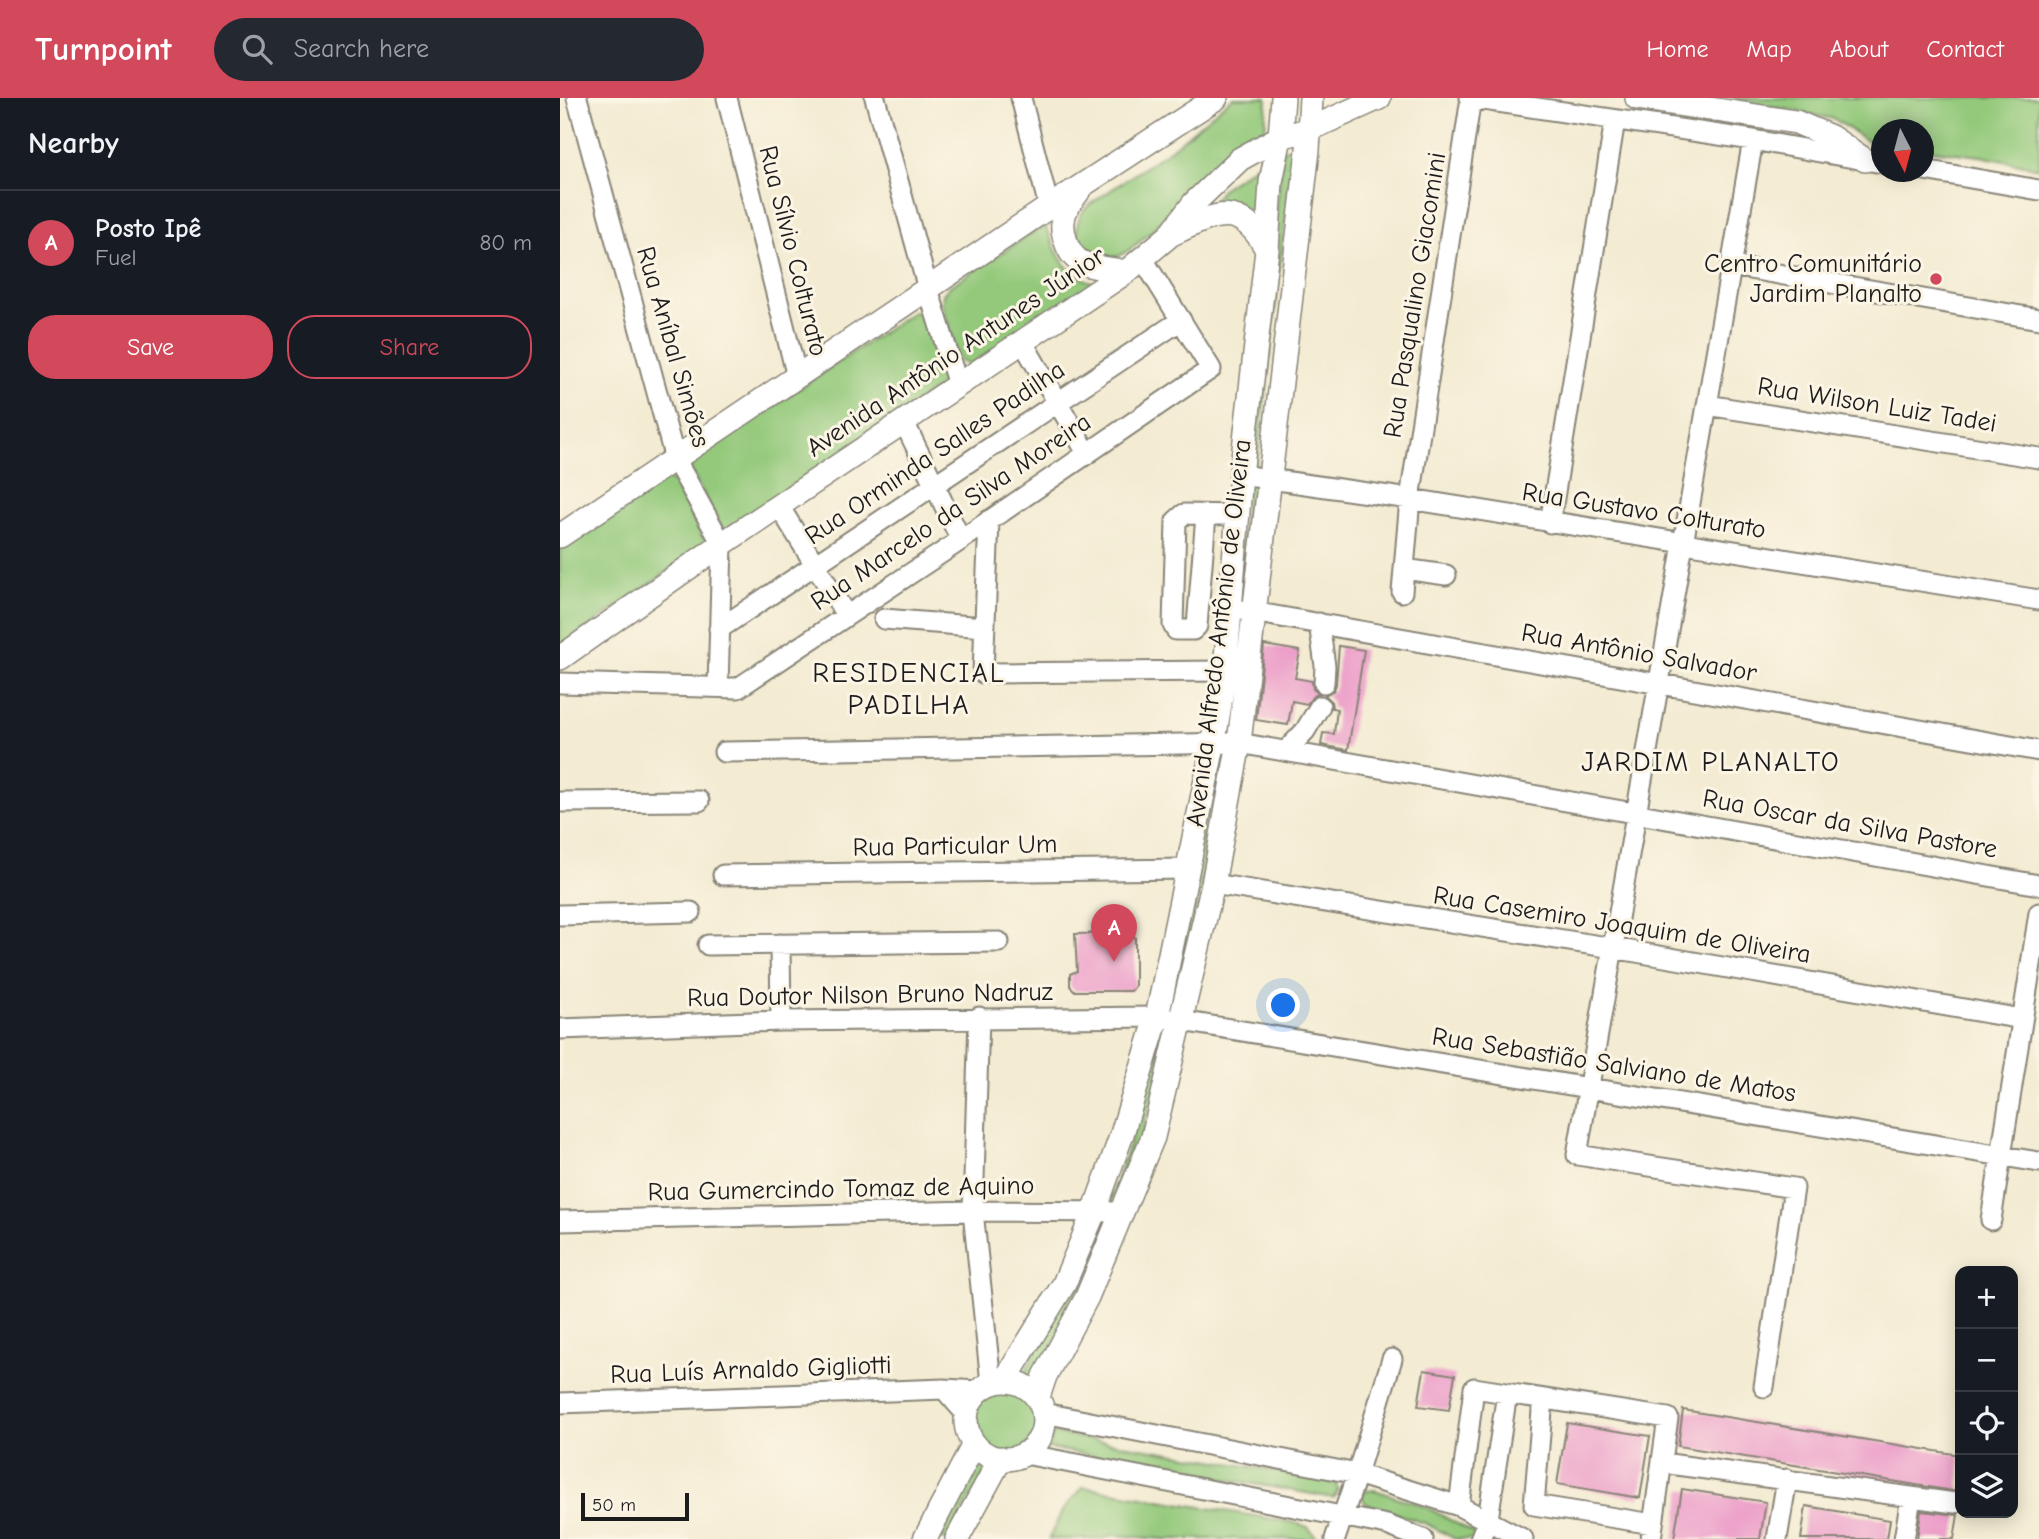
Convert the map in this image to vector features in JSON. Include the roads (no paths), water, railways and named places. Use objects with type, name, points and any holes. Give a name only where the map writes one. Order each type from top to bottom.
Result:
[{"type":"main road","points":[[560,536],[1216,98]]},
{"type":"main road","name":"Avenida Alfredo Antônio de Oliveira","points":[[992,1385],[1064,1284],[1122,1134],[1157,1017],[1214,741],[1225,671],[1241,475],[1271,181],[1280,137],[1283,98]]},
{"type":"main road","name":"Avenida Alfredo Antônio de Oliveira","points":[[1041,1405],[1045,1376],[1087,1297],[1153,1137],[1213,884],[1238,743],[1311,98]]},
{"type":"main road","name":"Avenida Antônio Antunes Júnior","points":[[560,657],[1134,265],[1169,236],[1194,203],[1240,159],[1280,137],[1308,130],[1379,98]]},
{"type":"main road","points":[[1637,98],[1796,122],[1831,137],[1871,160]]},
{"type":"main road","points":[[1082,187],[1068,205],[1063,217],[1065,238],[1072,254],[1083,263],[1134,265]]},
{"type":"main road","points":[[1169,236],[1206,218],[1223,215],[1238,218],[1251,225],[1266,250]]},
{"type":"main road","points":[[992,1385],[1024,1385],[1041,1405],[1044,1426],[1040,1439],[1025,1454],[1001,1458],[986,1454],[974,1444],[967,1430],[967,1414],[972,1399],[992,1385]]},
{"type":"main road","points":[[925,1539],[974,1444]]},
{"type":"main road","points":[[957,1539],[1001,1458]]},
{"type":"street","name":"Rua Aníbal Simões","points":[[577,98],[675,459],[722,544]]},
{"type":"street","name":"Rua Sílvio Colturato","points":[[727,98],[797,377]]},
{"type":"street","points":[[875,98],[928,289],[958,385]]},
{"type":"street","points":[[1021,98],[1049,207]]},
{"type":"street","points":[[1471,98],[1871,161]]},
{"type":"street","name":"Rua Pasqualino Giacomini","points":[[1402,592],[1410,499],[1471,98]]},
{"type":"street","points":[[1549,523],[1615,120]]},
{"type":"street","points":[[1753,141],[1577,1155],[1794,1188],[1764,1387]]},
{"type":"street","points":[[1934,172],[2039,190]]},
{"type":"street","points":[[1134,265],[1181,320]]},
{"type":"street","points":[[1731,266],[2039,319]]},
{"type":"street","name":"Rua Marcelo da Silva Moreira","points":[[560,683],[738,688],[1211,369],[1181,320]]},
{"type":"street","name":"Rua Orminda Salles Padilha","points":[[719,629],[1181,320]]},
{"type":"street","points":[[1022,341],[1087,453]]},
{"type":"street","name":"Rua Wilson Luiz Tadei","points":[[1707,405],[2039,458]]},
{"type":"street","points":[[904,422],[961,540]]},
{"type":"street","name":"Rua Gustavo Colturato","points":[[1241,475],[1410,499],[2039,600]]},
{"type":"street","points":[[779,506],[846,615]]},
{"type":"street","points":[[1206,515],[1197,626],[1193,630],[1176,630],[1172,625],[1176,521],[1184,514],[1238,515]]},
{"type":"street","points":[[989,520],[983,673],[1225,671]]},
{"type":"street","points":[[718,687],[722,544]]},
{"type":"street","points":[[1404,569],[1446,575]]},
{"type":"street","name":"Rua Antônio Salvador","points":[[1230,608],[2039,751]]},
{"type":"street","points":[[884,619],[984,626]]},
{"type":"street","points":[[1319,623],[1325,666],[1324,683]]},
{"type":"street","points":[[1286,751],[1305,731],[1320,706]]},
{"type":"street","name":"Rua Oscar da Silva Pastore","points":[[724,752],[1214,741],[1238,743],[2039,884]]},
{"type":"street","points":[[560,802],[699,801]]},
{"type":"street","name":"Rua Particular Um","points":[[723,875],[1188,869]]},
{"type":"street","name":"Rua Casemiro Joaquim de Oliveira","points":[[1213,884],[1613,948],[2022,1019]]},
{"type":"street","points":[[560,915],[691,912]]},
{"type":"street","points":[[1991,1220],[2039,913]]},
{"type":"street","points":[[708,945],[999,942]]},
{"type":"street","points":[[779,944],[781,1021]]},
{"type":"street","points":[[979,1017],[973,1211],[992,1385]]},
{"type":"street","name":"Rua Doutor Nilson Bruno Nadruz","points":[[560,1029],[979,1017],[1180,1019]]},
{"type":"street","name":"Rua Sebastião Salviano de Matos","points":[[1180,1019],[2039,1162]]},
{"type":"street","name":"Rua Gumercindo Tomaz de Aquino","points":[[560,1221],[973,1211],[1124,1212]]},
{"type":"street","points":[[1335,1539],[1392,1359]]},
{"type":"street","name":"Rua Luís Arnaldo Gigliotti","points":[[560,1403],[992,1385]]},
{"type":"street","points":[[944,1388],[967,1414]]},
{"type":"street","points":[[1458,1506],[1474,1388],[1668,1418],[1652,1531],[1534,1505],[1543,1399]]},
{"type":"street","points":[[1480,1539],[1488,1519],[1507,1393]]},
{"type":"street","points":[[1041,1405],[1357,1474],[1458,1506],[1488,1519],[1522,1539]]},
{"type":"street","points":[[1025,1454],[1387,1525],[1423,1539]]},
{"type":"street","points":[[1662,1463],[1955,1503]]},
{"type":"street","points":[[1777,1539],[1787,1479]]},
{"type":"street","points":[[1904,1539],[1912,1498]]},
{"type":"place","name":"Centro Comunitário Jardim Planalto","points":[[1936,279]]},
{"type":"place","name":"Posto Ipê","points":[[1114,962]]},
{"type":"district","name":"RESIDENCIAL PADILHA","points":[[909,689]]},
{"type":"district","name":"JARDIM PLANALTO","points":[[1711,762]]}]
